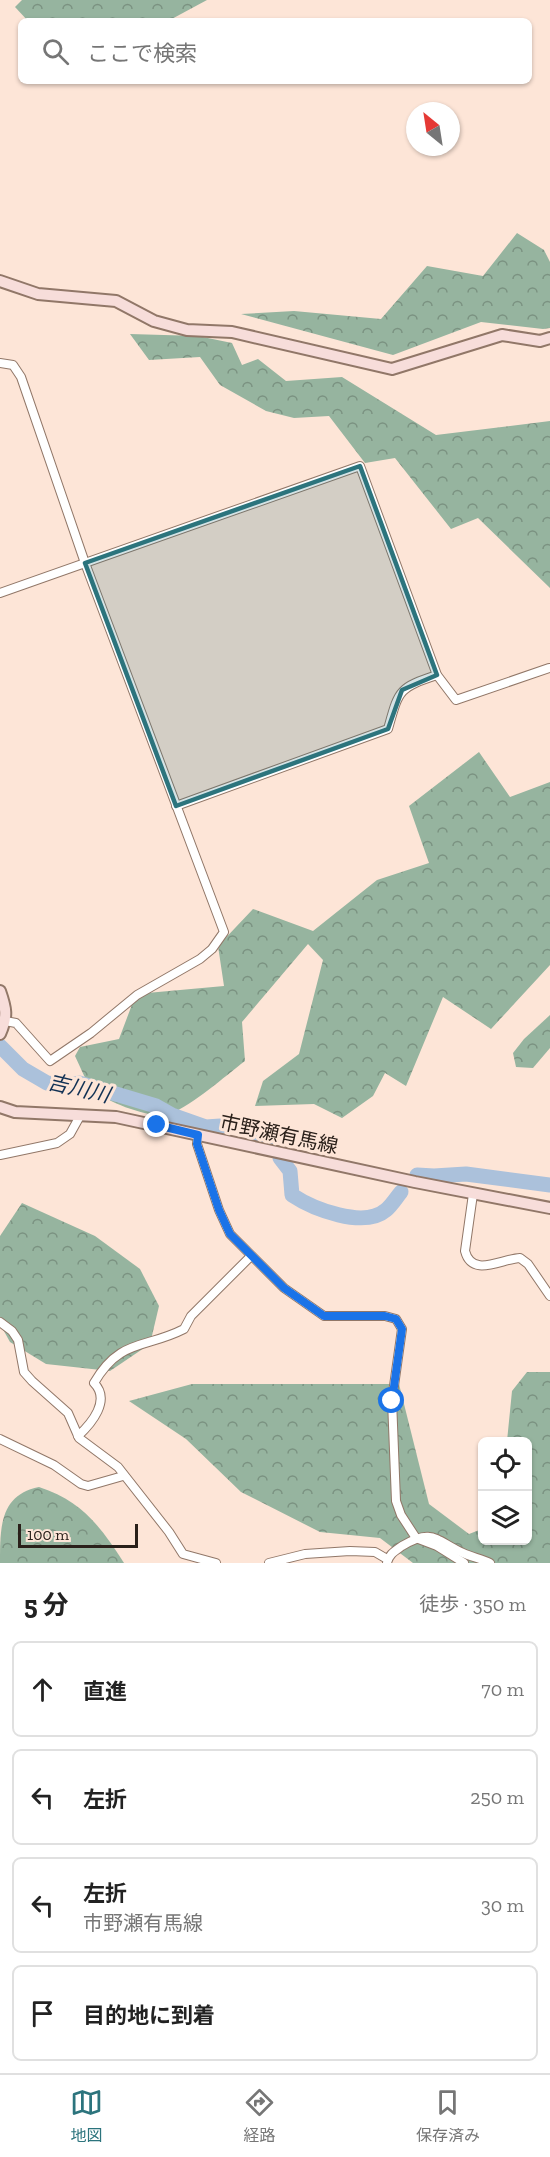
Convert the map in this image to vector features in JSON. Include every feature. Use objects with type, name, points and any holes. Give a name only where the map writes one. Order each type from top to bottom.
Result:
[{"type":"main road","points":[[0,281],[38,294],[116,301],[154,321],[187,330],[232,332],[392,369],[502,335],[540,341],[550,338]]},
{"type":"main road","points":[[0,991],[7,1009],[3,1026]]},
{"type":"main road","name":"市野瀬有馬線","points":[[0,1107],[15,1112],[80,1116],[97,1114],[116,1117],[473,1194],[550,1208]]},
{"type":"street","points":[[0,363],[13,365],[21,377],[85,562],[224,932],[212,949],[200,959],[137,995],[50,1060],[16,1023],[3,1026]]},
{"type":"street","points":[[0,593],[360,466],[437,675],[456,700],[549,668]]},
{"type":"street","points":[[176,806],[388,729],[397,696],[402,690],[414,682],[437,675]]},
{"type":"street","points":[[0,1155],[57,1143],[70,1134],[80,1116]]},
{"type":"street","points":[[198,1135],[197,1144],[219,1210],[230,1234],[284,1288],[324,1316],[385,1316],[396,1319],[402,1329],[392,1401],[396,1501],[401,1515],[416,1538],[437,1546],[464,1563]]},
{"type":"street","points":[[473,1194],[465,1251],[467,1260],[480,1267],[507,1259],[520,1258],[528,1264],[550,1296]]},
{"type":"street","points":[[78,1436],[96,1415],[102,1398],[102,1392],[93,1383],[100,1372],[116,1356],[129,1348],[176,1334],[184,1329],[191,1316],[251,1256]]},
{"type":"street","points":[[0,1322],[12,1331],[18,1340],[24,1372],[32,1382],[68,1413],[78,1436],[118,1467],[169,1532],[183,1554],[216,1563]]},
{"type":"street","points":[[0,1438],[54,1465],[81,1484],[88,1486],[123,1476]]},
{"type":"street","points":[[269,1563],[305,1554],[350,1551],[375,1552],[387,1561],[393,1552],[416,1538],[436,1538],[462,1553],[490,1563]]},
{"type":"highlighted area","points":[[360,466],[437,675],[402,690],[388,729],[176,806],[85,563]]},
{"type":"green space","points":[[22,0],[207,0],[174,18],[25,18],[15,7]]},
{"type":"green space","points":[[517,233],[544,250],[550,262],[550,328],[481,322],[393,355],[241,314],[294,311],[381,319],[427,266],[483,276]]},
{"type":"green space","points":[[130,334],[198,336],[232,343],[242,365],[258,359],[286,381],[342,377],[436,435],[550,421],[550,588],[478,518],[451,529],[395,458],[365,463],[329,416],[294,418],[266,411],[220,385],[200,357],[149,360]]},
{"type":"green space","points":[[479,752],[510,797],[550,782],[550,965],[491,1029],[443,997],[406,1086],[385,1073],[373,1096],[342,1118],[314,1104],[255,1106],[263,1081],[299,1054],[323,960],[308,944],[242,1022],[245,1061],[189,1104],[170,1114],[154,1115],[121,1105],[92,1089],[75,1056],[80,1047],[119,1039],[136,994],[224,986],[218,946],[253,909],[313,931],[377,880],[429,863],[409,806]]},
{"type":"green space","points":[[550,1015],[550,1048],[533,1068],[516,1067],[513,1053],[524,1039]]},
{"type":"green space","points":[[22,1203],[95,1236],[140,1269],[159,1306],[150,1344],[110,1371],[46,1364],[10,1342],[0,1324],[0,1236]]},
{"type":"green space","points":[[527,1372],[550,1372],[550,1563],[413,1563],[380,1538],[320,1532],[241,1492],[186,1439],[129,1401],[192,1384],[399,1384],[429,1504],[469,1534],[478,1531],[478,1545],[532,1545],[532,1437],[507,1437],[512,1391]]},
{"type":"green space","points":[[39,1487],[79,1508],[107,1538],[124,1563],[0,1563],[2,1525],[5,1514],[16,1497]]},
{"type":"waterway","name":"吉川川","points":[[0,1046],[23,1069],[47,1083],[65,1086],[79,1083],[156,1106],[172,1115],[206,1127],[235,1125],[249,1129],[269,1145]]},
{"type":"waterway","name":"吉川川","points":[[280,1158],[290,1171],[292,1195],[312,1206],[339,1215],[365,1218],[377,1215],[386,1210],[401,1192]]},
{"type":"waterway","name":"吉川川","points":[[417,1175],[466,1174],[550,1185]]},
{"type":"route","points":[[157,1125],[198,1135],[197,1144],[219,1210],[230,1234],[284,1288],[324,1316],[385,1316],[396,1319],[402,1329],[393,1380],[392,1401]]}]
